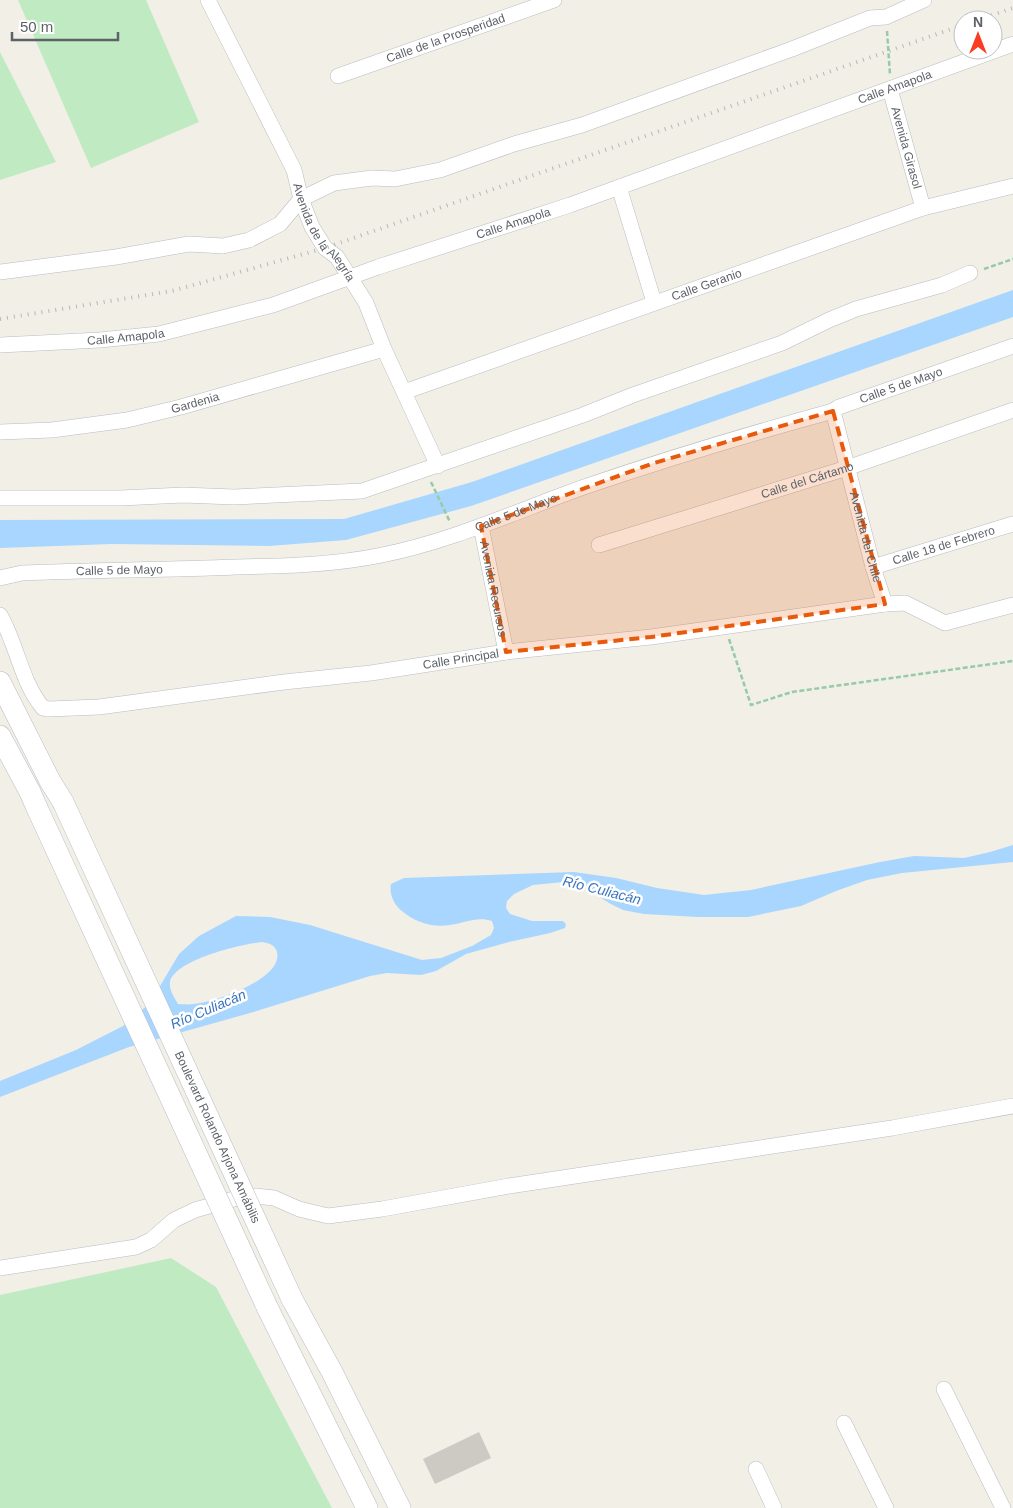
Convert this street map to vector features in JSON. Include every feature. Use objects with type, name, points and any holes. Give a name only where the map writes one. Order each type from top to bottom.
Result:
[{"type":"main road","name":"Boulevard Rolando Arjona Amábilis","points":[[0,682],[63,802],[292,1299],[332,1372],[400,1508]]},
{"type":"main road","points":[[0,736],[8,758],[37,808],[267,1307],[367,1508]]},
{"type":"street","name":"Avenida de la Alegría","points":[[208,0],[294,170],[301,199],[312,227],[325,248],[337,257],[366,303],[384,349],[438,466]]},
{"type":"street","name":"Calle de la Prosperidad","points":[[338,76],[554,0]]},
{"type":"street","points":[[0,272],[116,257],[189,244],[223,246],[248,240],[280,224],[301,199],[334,183],[372,178],[395,179],[440,170],[514,144],[582,125],[792,49],[870,18],[886,17],[924,0]]},
{"type":"street","name":"Calle Amapola","points":[[0,345],[100,340],[160,334],[273,305],[429,250],[570,205],[1013,44]]},
{"type":"street","name":"Avenida Girasol","points":[[890,89],[923,208]]},
{"type":"street","name":"Calle Geranio","points":[[404,392],[923,208],[1013,186]]},
{"type":"street","points":[[620,187],[654,302]]},
{"type":"street","points":[[0,498],[103,498],[183,494],[234,497],[362,492],[782,343],[829,320],[856,310],[942,285],[970,273]]},
{"type":"street","name":"Calle 5 de Mayo","points":[[0,578],[22,573],[299,566],[356,560],[392,553],[481,526],[654,463],[833,411],[839,407],[1013,346]]},
{"type":"street","name":"Gardenia","points":[[0,432],[52,430],[127,420],[181,407],[384,349]]},
{"type":"street","name":"Calle del Cártamo","points":[[599,545],[847,468],[1013,410]]},
{"type":"street","name":"Avenida del Chile","points":[[833,411],[884,604]]},
{"type":"street","name":"Calle 18 de Febrero","points":[[873,568],[1013,524]]},
{"type":"street","name":"Avenida Recursos","points":[[481,526],[506,652]]},
{"type":"street","name":"Calle Principal","points":[[0,615],[7,627],[39,704],[43,708],[50,709],[99,707],[371,672],[506,652],[725,628],[884,604],[906,603],[945,623],[1013,605]]},
{"type":"street","points":[[0,1268],[136,1247],[151,1240],[174,1220],[195,1210],[224,1200],[241,1197],[274,1198],[300,1209],[328,1216],[382,1209],[509,1186],[892,1128],[1013,1106]]},
{"type":"street","points":[[944,1389],[1004,1508],[1013,1504]]},
{"type":"street","points":[[844,1423],[886,1508]]},
{"type":"street","points":[[756,1469],[774,1508]]},
{"type":"path","points":[[886,17],[890,89]]},
{"type":"path","points":[[970,273],[1013,259]]},
{"type":"path","points":[[430,479],[450,521]]},
{"type":"path","points":[[725,628],[751,705],[792,692],[1013,661]]},
{"type":"highlighted area","points":[[833,411],[885,604],[651,637],[506,652],[481,526],[654,463]]},
{"type":"green space","points":[[18,0],[146,0],[199,122],[91,168]]},
{"type":"green space","points":[[0,52],[56,162],[0,180]]},
{"type":"green space","points":[[171,1258],[216,1287],[332,1508],[0,1508],[0,1295]]},
{"type":"water","points":[[1013,290],[1013,317],[471,506],[346,540],[269,546],[112,544],[0,548],[0,520],[344,519],[472,482]]},
{"type":"water","name":"Río Culiacán","points":[[1013,845],[1013,862],[902,873],[867,880],[801,906],[748,917],[644,914],[623,910],[588,889],[563,882],[533,885],[514,894],[507,901],[506,908],[510,914],[532,921],[563,921],[566,924],[565,928],[466,954],[436,971],[421,975],[387,973],[370,976],[250,1013],[129,1047],[0,1097],[0,1081],[76,1050],[123,1026],[150,1003],[179,954],[199,936],[236,916],[270,917],[310,925],[422,960],[441,958],[472,946],[491,935],[494,928],[492,921],[487,920],[437,926],[412,918],[399,909],[391,895],[391,884],[404,878],[574,872],[704,895],[751,890],[914,856],[964,858]],"holes":[[[262,942],[271,945],[277,952],[276,962],[270,971],[259,980],[245,988],[203,1003],[178,1004],[171,991],[170,982],[174,974],[183,967],[196,960],[225,950]]]},
{"type":"building","points":[[479,1432],[491,1458],[435,1484],[423,1459]]},
{"type":"railway","points":[[1003,11],[1013,8]]},
{"type":"railway","points":[[0,319],[172,291],[325,248],[953,28]]}]
